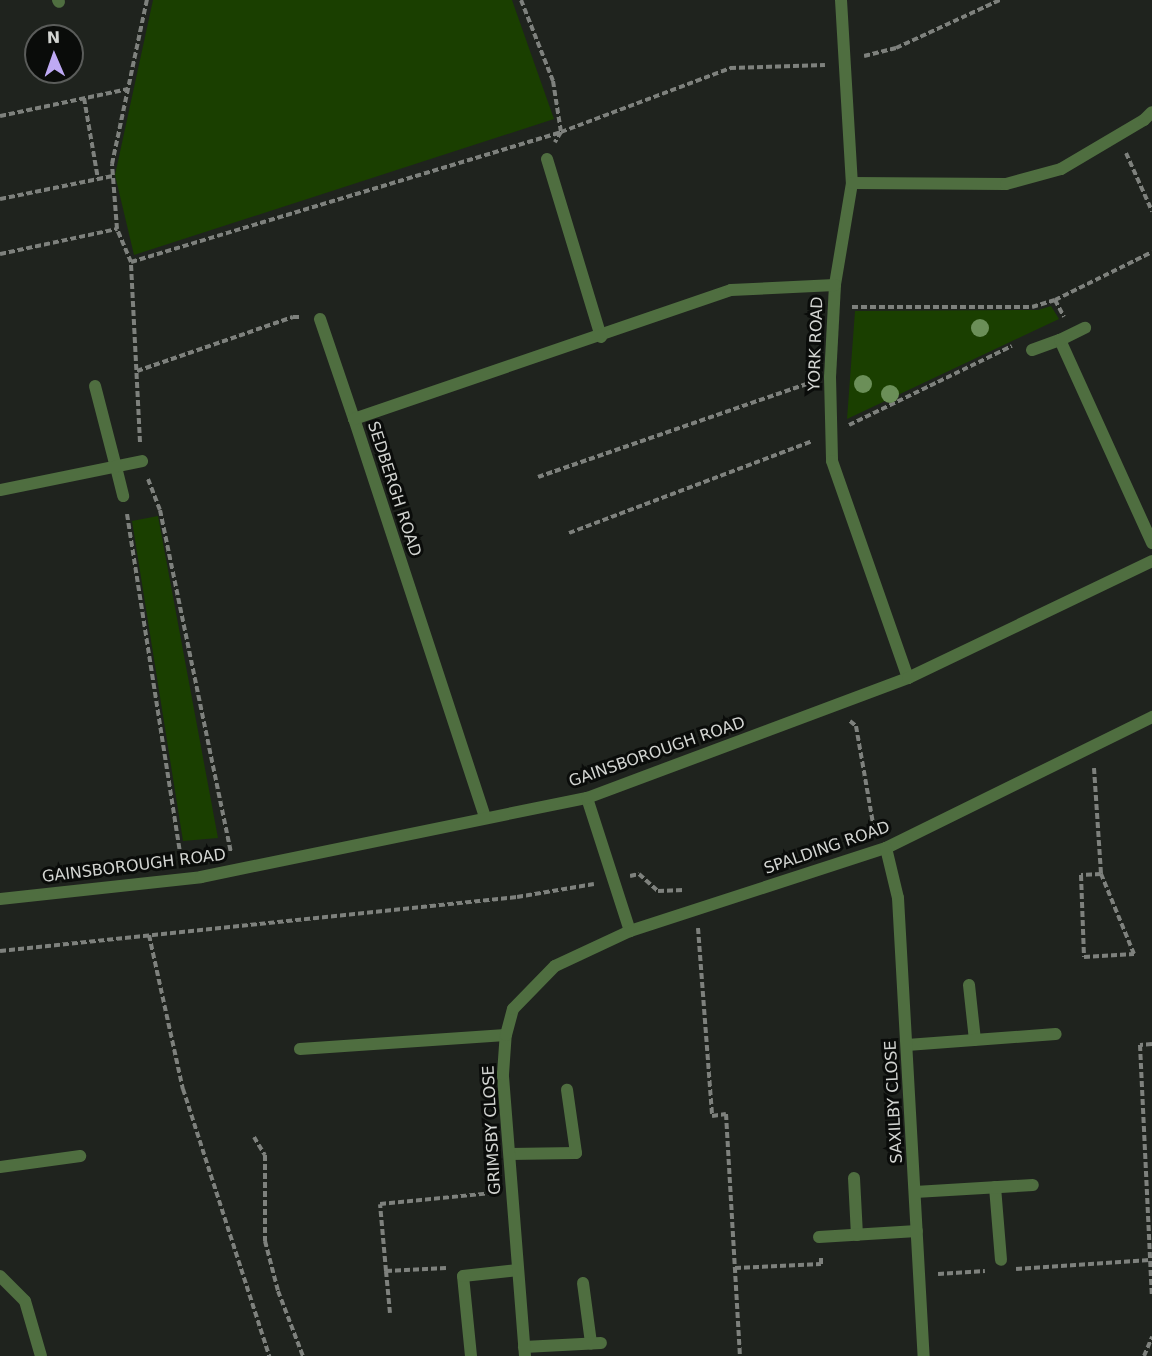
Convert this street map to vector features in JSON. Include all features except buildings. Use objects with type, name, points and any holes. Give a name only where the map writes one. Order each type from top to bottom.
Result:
[{"type":"street","name":"YORK ROAD","points":[[841,0],[852,183],[833,307],[830,377],[832,461],[908,678]]},
{"type":"street","points":[[852,183],[1006,184],[1061,169],[1118,136],[1152,112]]},
{"type":"street","points":[[547,159],[601,337]]},
{"type":"street","name":"SEDBERGH ROAD","points":[[485,817],[354,419],[601,337],[730,290],[835,285]]},
{"type":"street","points":[[320,319],[354,419]]},
{"type":"street","points":[[1032,350],[1085,328]]},
{"type":"street","points":[[1060,340],[1152,543]]},
{"type":"street","points":[[95,386],[123,496]]},
{"type":"street","points":[[0,490],[141,461]]},
{"type":"street","name":"GAINSBOROUGH ROAD","points":[[0,899],[184,879],[587,798],[908,678],[1152,561]]},
{"type":"street","name":"SPALDING ROAD","points":[[630,931],[886,848],[1152,717]]},
{"type":"street","points":[[587,798],[630,931]]},
{"type":"street","name":"SAXILBY CLOSE","points":[[886,848],[898,898],[924,1356]]},
{"type":"street","name":"GRIMSBY CLOSE","points":[[525,1352],[503,1074],[506,1035],[513,1009],[555,966],[630,931]]},
{"type":"street","points":[[969,985],[975,1040]]},
{"type":"street","points":[[907,1045],[1056,1034]]},
{"type":"street","points":[[300,1049],[506,1035]]},
{"type":"street","points":[[510,1154],[576,1153],[567,1090]]},
{"type":"street","points":[[0,1167],[80,1156]]},
{"type":"street","points":[[854,1178],[857,1235]]},
{"type":"street","points":[[915,1192],[1033,1185]]},
{"type":"street","points":[[995,1187],[1001,1260]]},
{"type":"street","points":[[819,1237],[917,1231]]},
{"type":"street","points":[[471,1356],[463,1276],[518,1270]]},
{"type":"street","points":[[0,1276],[25,1301],[41,1356]]},
{"type":"street","points":[[525,1352],[596,1343],[583,1283]]},
{"type":"path","points":[[147,0],[112,164],[117,229],[131,262],[141,461],[160,510],[235,870]]},
{"type":"path","points":[[521,0],[553,81],[561,132],[547,159]]},
{"type":"path","points":[[131,262],[561,132],[730,68],[824,66],[896,48],[1000,0]]},
{"type":"path","points":[[0,116],[128,89]]},
{"type":"path","points":[[84,99],[99,179]]},
{"type":"path","points":[[1118,136],[1152,211]]},
{"type":"path","points":[[0,199],[113,176]]},
{"type":"path","points":[[0,254],[117,229]]},
{"type":"path","points":[[833,307],[1032,307],[1055,300],[1152,252]]},
{"type":"path","points":[[1055,300],[1065,320]]},
{"type":"path","points":[[137,371],[293,317],[320,319]]},
{"type":"path","points":[[538,477],[830,377]]},
{"type":"path","points":[[123,496],[184,879]]},
{"type":"path","points":[[846,720],[856,726],[874,829],[863,833]]},
{"type":"path","points":[[1093,746],[1101,874],[1134,954],[1084,957],[1081,875],[1101,874]]},
{"type":"path","points":[[639,874],[658,891],[695,888]]},
{"type":"path","points":[[0,951],[518,897],[598,884]]},
{"type":"path","points":[[697,909],[712,1116],[726,1114],[740,1356]]},
{"type":"path","points":[[149,935],[183,1089],[270,1356]]},
{"type":"path","points":[[1152,1044],[1140,1045],[1152,1297]]},
{"type":"path","points":[[254,1137],[265,1155],[265,1241],[278,1291],[303,1356]]},
{"type":"path","points":[[390,1313],[380,1204],[512,1192]]},
{"type":"path","points":[[735,1268],[821,1264],[819,1237]]},
{"type":"path","points":[[1013,1269],[1150,1260]]},
{"type":"path","points":[[386,1271],[450,1268],[463,1276]]},
{"type":"path","points":[[920,1275],[990,1271]]},
{"type":"path","points":[[1144,1356],[1152,1337]]},
{"type":"green space","points":[[153,0],[512,0],[554,119],[134,255],[115,175]]},
{"type":"green space","points":[[1051,306],[1059,319],[847,419],[855,311],[1038,310]]},
{"type":"green space","points":[[158,516],[218,838],[183,841],[132,521]]}]
